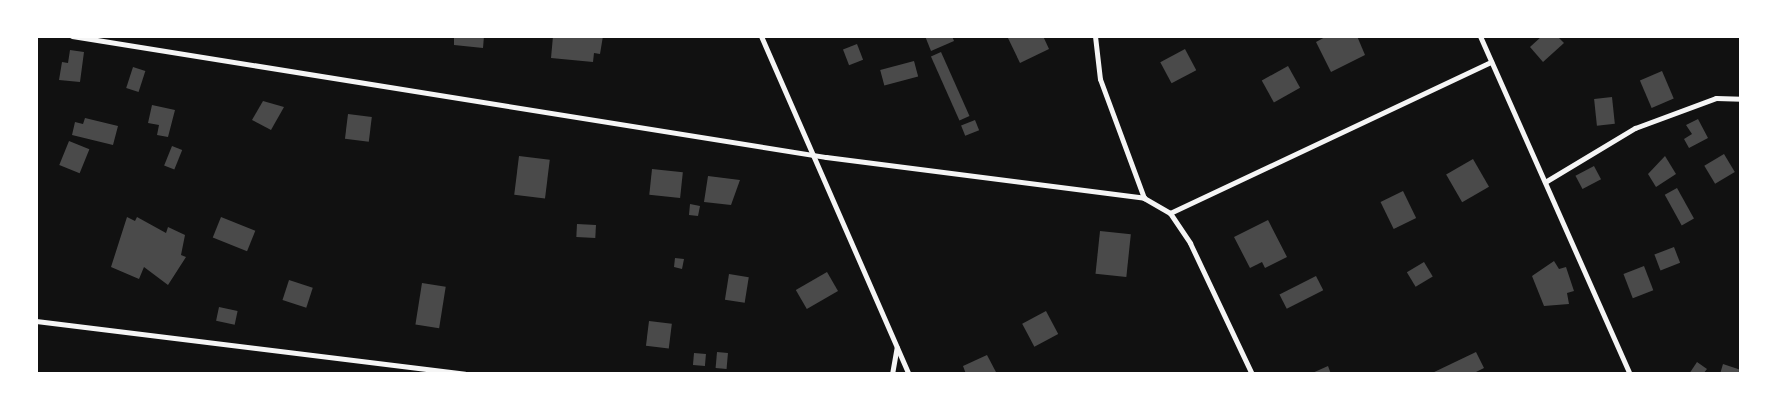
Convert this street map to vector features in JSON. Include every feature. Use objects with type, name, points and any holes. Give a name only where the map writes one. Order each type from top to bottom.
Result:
[{"type":"street","points":[[72,36],[812,154],[1144,198],[1170,213],[1190,243],[1252,374]]},
{"type":"street","points":[[761,36],[909,374]]},
{"type":"street","points":[[1095,36],[1100,79],[1144,198]]},
{"type":"street","points":[[1480,36],[1630,374]]},
{"type":"street","points":[[1170,213],[1492,62]]},
{"type":"street","points":[[1545,182],[1635,128],[1716,98],[1741,99]]},
{"type":"street","points":[[36,321],[466,374]]},
{"type":"street","points":[[892,374],[897,346]]},
{"type":"building","points":[[454,36],[484,36],[483,48],[454,45]]},
{"type":"building","points":[[553,36],[603,36],[600,54],[594,53],[593,62],[551,58]]},
{"type":"building","points":[[925,36],[952,36],[954,41],[931,51]]},
{"type":"building","points":[[1007,36],[1043,36],[1049,49],[1020,63]]},
{"type":"building","points":[[1327,36],[1357,36],[1365,55],[1331,72],[1316,42]]},
{"type":"building","points":[[1542,36],[1557,36],[1564,43],[1543,62],[1530,47]]},
{"type":"building","points":[[857,44],[863,60],[849,65],[843,49]]},
{"type":"building","points":[[1185,49],[1196,70],[1172,83],[1160,62]]},
{"type":"building","points":[[70,50],[84,52],[80,82],[59,80],[62,62],[68,63]]},
{"type":"building","points":[[941,52],[969,116],[959,120],[931,56]]},
{"type":"building","points":[[914,61],[918,76],[884,86],[880,70]]},
{"type":"building","points":[[1288,66],[1300,88],[1274,102],[1262,81]]},
{"type":"building","points":[[133,67],[145,71],[139,92],[126,88]]},
{"type":"building","points":[[1662,71],[1674,99],[1652,108],[1640,80]]},
{"type":"building","points":[[1612,97],[1615,124],[1597,126],[1594,99]]},
{"type":"building","points":[[263,101],[284,107],[271,130],[252,120]]},
{"type":"building","points":[[152,105],[175,110],[168,137],[157,135],[159,125],[148,123]]},
{"type":"building","points":[[348,114],[372,117],[369,142],[345,139]]},
{"type":"building","points":[[85,118],[118,126],[113,145],[72,135],[75,122],[83,124]]},
{"type":"building","points":[[1698,119],[1708,138],[1689,148],[1684,139],[1692,134],[1686,125]]},
{"type":"building","points":[[975,120],[979,130],[965,136],[961,126]]},
{"type":"building","points":[[69,141],[89,149],[80,173],[59,165]]},
{"type":"building","points":[[172,146],[182,150],[174,170],[164,165]]},
{"type":"building","points":[[1724,154],[1735,172],[1715,184],[1704,166]]},
{"type":"building","points":[[519,156],[550,160],[545,198],[514,195]]},
{"type":"building","points":[[1665,156],[1676,174],[1656,187],[1648,174]]},
{"type":"building","points":[[1473,159],[1489,187],[1462,202],[1446,174]]},
{"type":"building","points":[[1594,166],[1601,179],[1583,189],[1575,176]]},
{"type":"building","points":[[652,169],[683,172],[680,198],[649,195]]},
{"type":"building","points":[[708,176],[740,180],[731,205],[704,202]]},
{"type":"building","points":[[1677,188],[1694,219],[1682,225],[1665,195]]},
{"type":"building","points":[[1403,191],[1416,218],[1394,229],[1381,202]]},
{"type":"building","points":[[690,204],[700,206],[698,216],[689,215]]},
{"type":"building","points":[[127,217],[135,221],[137,217],[166,233],[168,227],[185,235],[181,255],[186,257],[168,285],[144,267],[139,279],[111,267]]},
{"type":"building","points":[[221,217],[255,231],[247,251],[213,237]]},
{"type":"building","points":[[1268,220],[1287,257],[1265,268],[1262,262],[1250,268],[1234,237]]},
{"type":"building","points":[[577,224],[596,225],[595,238],[576,237]]},
{"type":"building","points":[[1100,231],[1131,234],[1126,277],[1096,274]]},
{"type":"building","points":[[1674,247],[1680,263],[1660,270],[1654,255]]},
{"type":"building","points":[[675,258],[684,259],[682,269],[674,267]]},
{"type":"building","points":[[1554,261],[1559,269],[1566,267],[1574,291],[1567,293],[1569,304],[1544,306],[1532,276]]},
{"type":"building","points":[[1424,262],[1433,277],[1416,287],[1407,272]]},
{"type":"building","points":[[1644,266],[1653,290],[1633,298],[1623,274]]},
{"type":"building","points":[[827,272],[838,291],[807,309],[796,290]]},
{"type":"building","points":[[729,274],[749,277],[745,303],[725,300]]},
{"type":"building","points":[[1316,276],[1323,290],[1287,309],[1279,295]]},
{"type":"building","points":[[289,280],[313,288],[306,308],[283,300]]},
{"type":"building","points":[[422,283],[446,287],[439,328],[415,324]]},
{"type":"building","points":[[219,307],[238,311],[235,325],[216,321]]},
{"type":"building","points":[[1046,311],[1058,334],[1034,347],[1022,324]]},
{"type":"building","points":[[649,321],[672,324],[669,349],[646,346]]},
{"type":"building","points":[[717,352],[728,353],[727,369],[716,368]]},
{"type":"building","points":[[1476,352],[1484,368],[1472,374],[1430,374]]},
{"type":"building","points":[[694,353],[706,354],[705,366],[693,365]]},
{"type":"building","points":[[987,355],[997,374],[966,374],[963,366]]},
{"type":"building","points":[[1697,362],[1707,369],[1703,374],[1689,374]]},
{"type":"building","points":[[1723,364],[1741,370],[1741,374],[1720,374]]},
{"type":"building","points":[[1328,366],[1331,374],[1310,374]]}]
